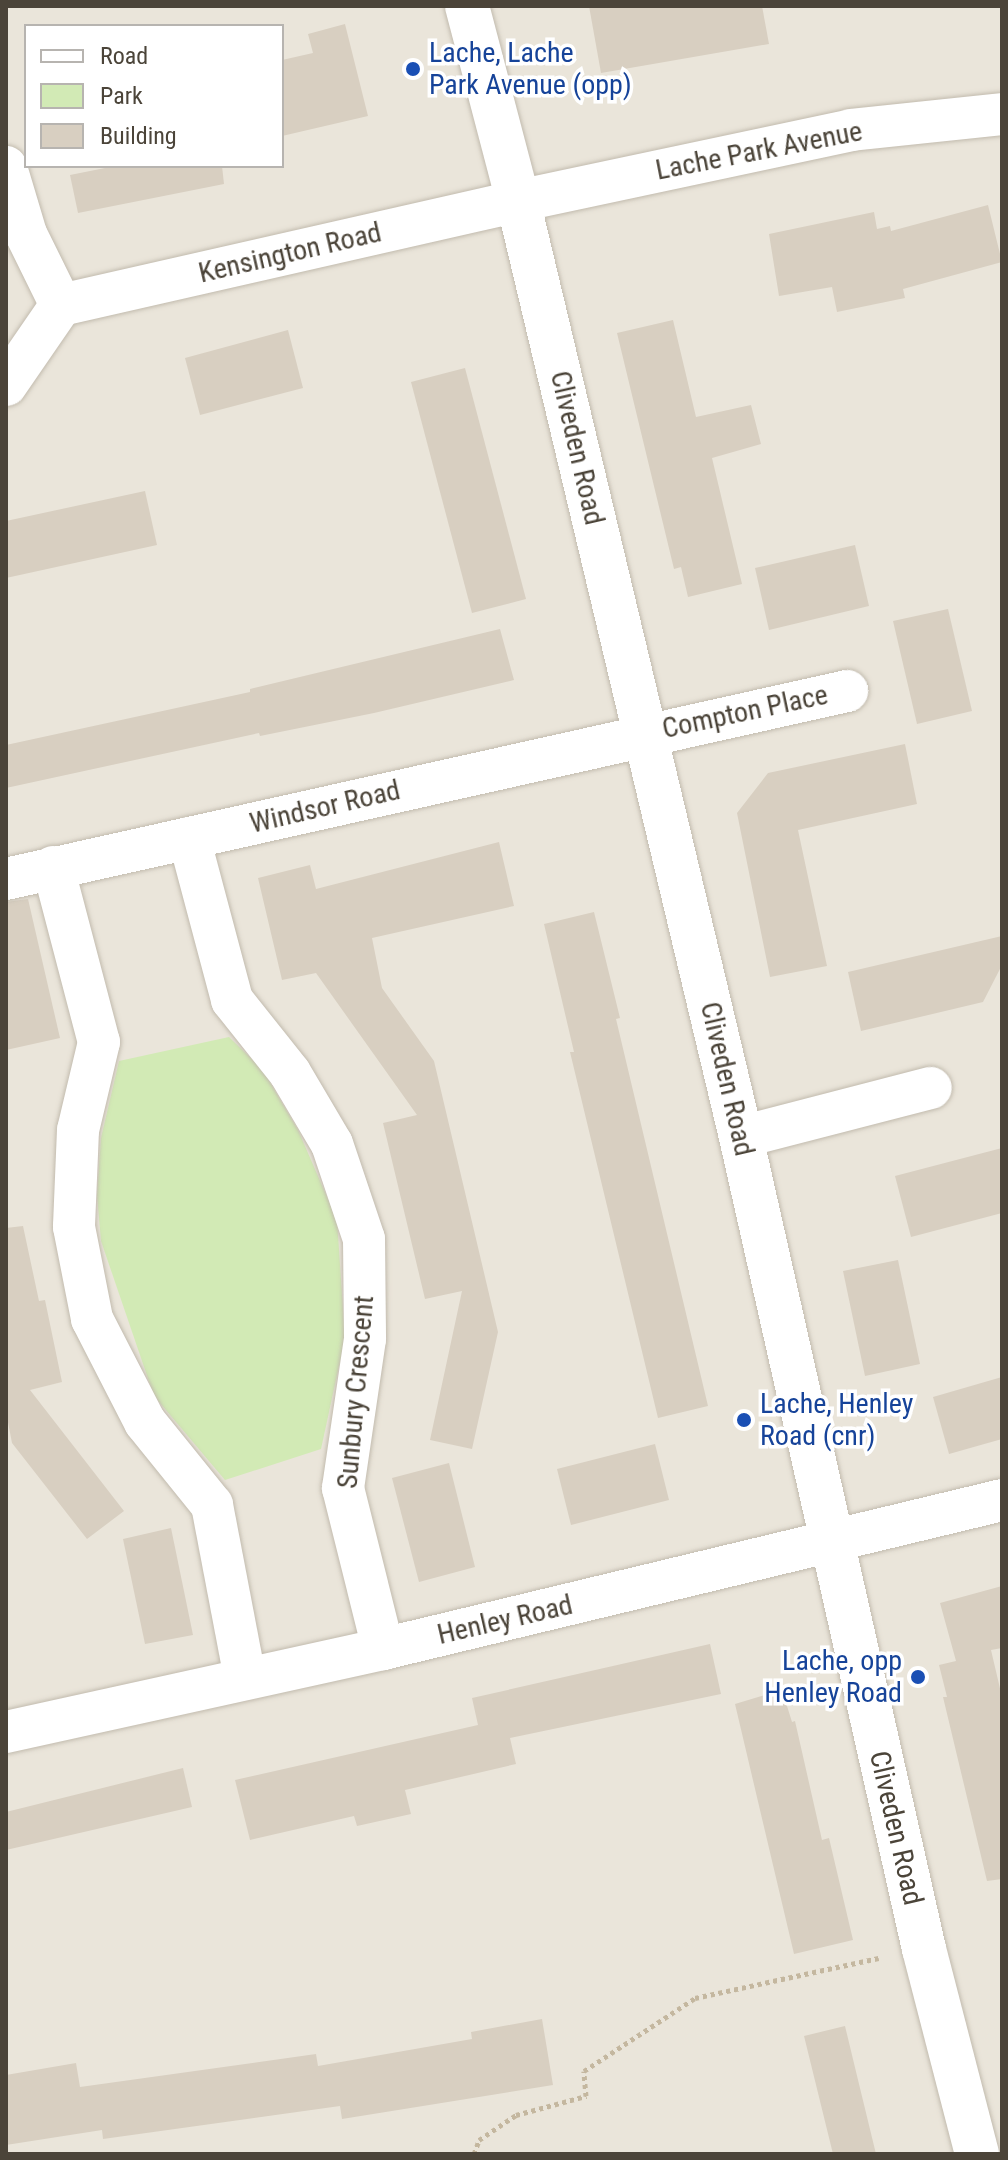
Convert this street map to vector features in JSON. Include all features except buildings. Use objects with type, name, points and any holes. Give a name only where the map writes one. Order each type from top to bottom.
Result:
[{"type":"street","name":"Cliveden Road","points":[[467,6],[518,201],[741,1137],[924,1949],[977,2154]]},
{"type":"street","name":"Lache Park Avenue","points":[[518,201],[851,130],[1002,114]]},
{"type":"street","points":[[6,167],[26,234],[61,305],[6,385]]},
{"type":"street","name":"Kensington Road","points":[[61,305],[518,201]]},
{"type":"street","name":"Compton Place","points":[[644,734],[847,691]]},
{"type":"street","name":"Windsor Road","points":[[6,879],[644,734]]},
{"type":"street","name":"Sunbury Crescent","points":[[189,838],[232,1000],[290,1073],[332,1144],[364,1239],[365,1339],[343,1488],[383,1649]]},
{"type":"street","points":[[53,867],[99,1042],[78,1130],[74,1227],[92,1319],[145,1422],[212,1505],[245,1678]]},
{"type":"street","points":[[741,1137],[931,1088]]},
{"type":"street","name":"Henley Road","points":[[6,1732],[383,1649],[1002,1500]]},
{"type":"path","points":[[474,2154],[479,2140],[516,2115],[586,2096],[584,2071],[695,1998],[924,1949]]},
{"type":"shaded area","points":[[6,6],[1002,6],[1002,2154],[6,2154]]},
{"type":"green space","points":[[229,1037],[262,1069],[298,1130],[337,1220],[345,1338],[321,1449],[225,1480],[154,1396],[101,1241],[97,1195],[101,1138],[119,1061]]},
{"type":"place","name":"Lache, Lache Park Avenue (opp)","points":[[413,69]]},
{"type":"place","name":"Lache, Henley Road (cnr)","points":[[744,1420]]},
{"type":"place","name":"Lache, opp Henley Road","points":[[918,1677]]}]
